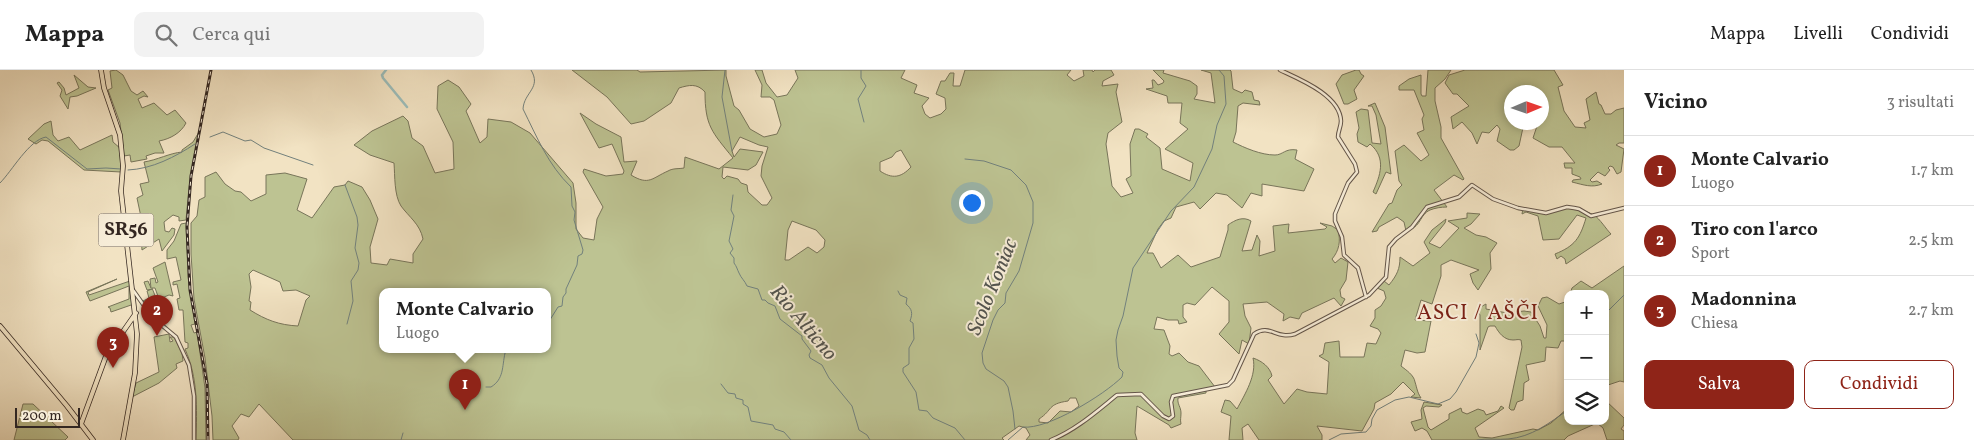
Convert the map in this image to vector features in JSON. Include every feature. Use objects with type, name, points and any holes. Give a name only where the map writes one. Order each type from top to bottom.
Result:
[{"type":"main road","name":"SR56","points":[[101,70],[104,88],[120,135],[123,169],[121,190],[136,313],[137,353],[123,440]]},
{"type":"main road","points":[[81,424],[106,356],[136,313]]},
{"type":"main road","points":[[0,326],[93,440]]},
{"type":"street","points":[[1280,70],[1312,85],[1324,93],[1338,111],[1340,117],[1338,137],[1351,156],[1356,172],[1348,183],[1343,200],[1336,211],[1335,221],[1342,237],[1344,254],[1358,268],[1366,297]]},
{"type":"street","points":[[1051,440],[1091,416],[1117,395],[1141,394],[1163,416],[1169,419],[1173,416],[1171,402],[1173,396],[1228,385],[1234,380],[1240,362],[1254,334],[1259,330],[1269,330],[1282,336],[1295,334],[1366,297],[1386,277],[1389,247],[1396,239],[1412,227],[1427,207],[1459,197],[1472,185],[1493,199],[1506,204],[1546,212],[1567,207],[1579,209],[1594,216],[1624,208]]},
{"type":"street","points":[[133,290],[152,317],[176,337],[189,365],[194,396],[194,440]]},
{"type":"green space","points":[[116,70],[123,75],[131,91],[137,95],[143,91],[148,97],[144,96],[138,99],[142,108],[154,103],[167,115],[175,110],[186,123],[175,135],[159,141],[164,153],[155,153],[146,156],[147,159],[131,162],[130,155],[124,156],[120,123],[108,90],[112,88],[110,71]]},
{"type":"green space","points":[[572,70],[637,70],[640,72],[726,70],[734,106],[739,110],[750,129],[764,137],[777,134],[781,125],[774,100],[770,97],[761,97],[762,85],[755,70],[762,70],[766,83],[777,97],[787,95],[798,78],[795,70],[905,70],[901,78],[917,85],[914,93],[929,98],[922,106],[925,114],[930,118],[941,114],[946,109],[945,98],[936,94],[941,81],[945,81],[950,73],[954,73],[953,86],[960,86],[965,70],[1071,70],[1067,75],[1074,81],[1084,76],[1083,70],[1092,70],[1093,72],[1095,70],[1111,70],[1114,75],[1103,81],[1102,86],[1118,84],[1116,92],[1122,122],[1108,133],[1106,144],[1112,186],[1121,197],[1133,193],[1126,179],[1131,176],[1130,144],[1135,129],[1148,134],[1146,137],[1160,148],[1162,169],[1190,181],[1193,163],[1165,149],[1188,129],[1180,123],[1182,103],[1168,103],[1167,96],[1146,89],[1153,88],[1152,80],[1158,85],[1164,81],[1153,70],[1164,70],[1163,73],[1190,81],[1197,86],[1197,94],[1194,99],[1215,103],[1211,73],[1201,70],[1230,70],[1233,89],[1242,93],[1245,90],[1252,92],[1254,100],[1259,101],[1260,105],[1243,103],[1238,106],[1236,132],[1233,142],[1253,151],[1270,155],[1297,150],[1295,159],[1314,169],[1304,191],[1262,184],[1262,196],[1251,193],[1242,208],[1227,195],[1216,193],[1200,209],[1194,202],[1176,207],[1171,218],[1164,221],[1158,229],[1147,253],[1153,253],[1161,268],[1178,255],[1191,267],[1220,257],[1228,225],[1236,220],[1245,219],[1251,221],[1242,251],[1252,250],[1257,235],[1260,241],[1259,256],[1275,251],[1273,226],[1289,224],[1288,233],[1325,229],[1327,227],[1320,223],[1332,226],[1338,230],[1339,246],[1332,259],[1335,263],[1341,258],[1348,262],[1346,280],[1340,290],[1341,297],[1345,299],[1341,306],[1334,298],[1302,313],[1299,319],[1290,317],[1283,321],[1284,314],[1267,302],[1243,304],[1245,316],[1251,328],[1249,344],[1242,340],[1239,354],[1219,334],[1229,322],[1229,301],[1212,287],[1195,305],[1187,303],[1183,305],[1183,317],[1187,322],[1179,324],[1178,320],[1157,317],[1154,329],[1164,330],[1170,346],[1169,354],[1172,356],[1179,353],[1188,362],[1199,366],[1215,387],[1206,389],[1206,393],[1178,398],[1181,424],[1171,428],[1137,406],[1135,433],[1137,440],[1026,440],[1030,435],[1026,428],[1019,426],[1002,438],[1004,440],[293,440],[259,404],[249,417],[241,414],[232,426],[239,438],[238,440],[213,440],[205,358],[194,299],[191,254],[191,223],[197,216],[199,200],[205,197],[205,177],[216,172],[225,184],[235,191],[241,192],[251,201],[266,194],[266,175],[285,173],[307,179],[297,210],[312,218],[334,187],[345,185],[348,181],[362,187],[378,219],[370,247],[371,263],[387,265],[390,259],[413,263],[413,254],[423,239],[417,225],[399,202],[395,185],[394,163],[370,155],[354,145],[372,131],[403,116],[408,121],[412,138],[423,146],[435,173],[454,169],[453,142],[437,109],[438,86],[448,80],[459,87],[471,104],[466,111],[480,143],[487,137],[488,119],[511,122],[530,133],[573,183],[576,203],[576,229],[583,238],[594,240],[597,219],[603,207],[583,172],[584,169],[606,176],[623,174],[624,171],[612,144],[599,148],[580,113],[621,137],[624,162],[637,161],[631,175],[642,180],[650,180],[670,170],[684,168],[685,157],[719,169],[733,158],[711,128],[706,113],[705,92],[696,86],[679,88],[671,103],[644,121],[631,124],[607,97]],"holes":[[[740,137],[768,147],[761,176],[772,198],[767,205],[762,205],[748,192],[747,185],[741,183],[738,179],[727,176],[724,179],[722,177],[723,167],[748,170],[756,165],[763,152],[740,149],[734,157],[732,151]],[[901,150],[911,167],[904,173],[896,176],[880,171],[880,162],[892,157]],[[792,221],[816,230],[825,240],[824,247],[817,253],[808,247],[789,260],[785,260],[788,230]],[[253,270],[280,282],[283,291],[296,290],[310,296],[306,300],[298,326],[273,321],[250,310],[251,287],[249,274]],[[1070,398],[1076,398],[1079,406],[1071,412],[1060,411],[1048,423],[1039,422],[1039,419],[1051,408],[1068,401]]]},
{"type":"green space","points":[[1359,70],[1364,76],[1354,90],[1357,99],[1344,104],[1336,84],[1342,75]]},
{"type":"green space","points":[[1428,70],[1451,70],[1435,88],[1435,101],[1441,127],[1441,138],[1464,179],[1454,175],[1434,190],[1447,207],[1440,207],[1426,212],[1415,227],[1406,231],[1404,222],[1397,217],[1379,227],[1377,231],[1372,232],[1389,204],[1392,203],[1397,190],[1402,185],[1399,181],[1395,151],[1404,145],[1421,161],[1429,155],[1417,133],[1424,130],[1422,119],[1424,115],[1414,90],[1399,90],[1399,86],[1409,79],[1421,75],[1421,94],[1426,96]]},
{"type":"green space","points":[[1465,70],[1554,70],[1563,85],[1558,87],[1564,111],[1575,127],[1586,128],[1584,123],[1590,120],[1586,99],[1596,92],[1599,104],[1605,114],[1611,114],[1616,110],[1624,108],[1624,143],[1616,145],[1624,149],[1621,172],[1617,174],[1613,167],[1610,166],[1608,168],[1610,170],[1605,176],[1598,172],[1590,180],[1602,184],[1595,186],[1572,182],[1573,180],[1581,179],[1572,174],[1572,168],[1565,168],[1564,163],[1575,163],[1562,147],[1549,147],[1533,138],[1536,130],[1549,130],[1549,85],[1504,85],[1504,130],[1522,130],[1519,146],[1514,150],[1510,150],[1497,141],[1500,129],[1497,125],[1489,133],[1482,132],[1477,144],[1472,133],[1462,122],[1453,129],[1451,117],[1469,106],[1457,94],[1453,94],[1445,83],[1449,75]]},
{"type":"green space","points":[[74,75],[88,87],[96,88],[70,97],[68,109],[60,96],[62,90],[57,83],[59,82],[64,88],[66,95],[79,88]]},
{"type":"green space","points":[[1375,103],[1385,127],[1391,174],[1386,172],[1376,194],[1373,192],[1380,173],[1379,155],[1370,144],[1367,147],[1358,142],[1357,134],[1359,128],[1356,112],[1361,109],[1368,110],[1372,143],[1381,144],[1376,115],[1372,106],[1368,106]]},
{"type":"green space","points":[[51,121],[53,135],[58,141],[69,137],[80,150],[112,135],[113,142],[121,149],[121,172],[84,170],[48,141],[42,140],[36,144],[28,139],[44,124]]},
{"type":"green space","points":[[199,132],[189,187],[186,220],[179,221],[179,217],[173,215],[164,222],[165,231],[169,232],[172,228],[175,229],[174,235],[162,251],[159,239],[142,250],[141,236],[129,234],[127,221],[141,217],[137,198],[143,195],[140,184],[149,182],[144,162],[182,152],[193,142]]},
{"type":"green space","points":[[1567,207],[1594,215],[1611,234],[1566,264],[1565,259],[1561,256],[1557,259],[1555,254],[1567,248],[1576,240],[1586,218],[1577,215],[1559,239],[1543,240],[1538,216],[1526,212],[1522,214],[1523,208],[1546,213]]},
{"type":"green space","points":[[1467,213],[1480,214],[1471,224],[1464,228],[1497,243],[1490,253],[1491,269],[1478,290],[1470,274],[1479,270],[1451,260],[1441,265],[1441,276],[1432,304],[1421,300],[1415,320],[1431,321],[1425,352],[1417,353],[1405,350],[1401,366],[1413,377],[1421,398],[1411,397],[1415,394],[1403,382],[1391,394],[1375,403],[1374,409],[1362,431],[1317,426],[1322,435],[1322,440],[1259,440],[1248,424],[1242,428],[1243,440],[1229,440],[1231,416],[1221,412],[1225,400],[1230,401],[1237,409],[1252,378],[1253,358],[1267,367],[1272,376],[1268,380],[1284,404],[1297,389],[1327,394],[1329,362],[1319,356],[1323,354],[1325,343],[1339,341],[1340,357],[1364,357],[1367,343],[1376,344],[1381,333],[1378,329],[1370,326],[1375,318],[1375,310],[1381,306],[1386,298],[1384,291],[1377,288],[1384,281],[1389,285],[1392,281],[1399,268],[1400,257],[1413,266],[1430,253],[1424,242],[1432,230],[1446,219],[1429,243],[1440,248],[1459,228],[1448,221],[1467,218]]},
{"type":"green space","points":[[186,223],[188,277],[195,324],[191,325],[194,333],[197,332],[205,388],[206,440],[196,440],[194,382],[185,349],[188,348],[188,343],[185,342],[183,310],[179,310],[177,299],[180,298],[177,284],[173,285],[173,282],[181,280],[176,257],[167,259],[167,250],[174,241],[181,224]]},
{"type":"green space","points":[[165,262],[173,296],[169,295],[159,299],[155,288],[152,288],[162,313],[158,316],[163,326],[152,315],[143,301],[149,298],[147,291],[152,289],[147,290],[144,282],[148,281],[151,288],[150,279],[155,278],[156,283],[158,282],[153,268]]},
{"type":"green space","points":[[1624,266],[1624,382],[1620,381],[1609,385],[1609,290],[1571,290],[1581,281],[1592,288]]},
{"type":"green space","points":[[117,279],[88,292],[89,295],[130,281],[134,304],[111,312],[108,307],[129,299],[129,286],[90,301],[86,292]]},
{"type":"green space","points":[[1547,297],[1559,304],[1564,302],[1564,341],[1561,341],[1558,348],[1546,347],[1545,361],[1526,365],[1529,380],[1524,383],[1523,400],[1517,402],[1514,410],[1511,410],[1509,408],[1522,347],[1521,340],[1507,339],[1500,334],[1495,326],[1490,326],[1480,350],[1480,315],[1477,309],[1486,304],[1486,309],[1507,313],[1531,312],[1540,326],[1544,338],[1546,338],[1547,325],[1538,306],[1542,298]]},
{"type":"green space","points":[[169,334],[170,342],[173,341],[170,337],[174,337],[182,353],[183,361],[176,364],[177,368],[159,383],[132,397],[136,383],[159,372],[154,337]]},
{"type":"green space","points":[[1424,402],[1442,405],[1439,407],[1426,406],[1423,408],[1428,427],[1431,430],[1449,419],[1449,414],[1461,408],[1462,412],[1467,414],[1478,409],[1484,411],[1486,415],[1498,411],[1501,406],[1504,408],[1475,428],[1479,437],[1492,438],[1533,429],[1538,430],[1551,423],[1564,412],[1564,425],[1593,425],[1568,436],[1564,440],[1432,440],[1427,431],[1422,428],[1415,431],[1411,422],[1422,419],[1421,410]]},
{"type":"green space","points":[[23,404],[33,404],[68,437],[65,440],[14,440]]},
{"type":"green space","points":[[1609,404],[1624,418],[1624,425],[1621,429],[1624,431],[1624,440],[1607,440],[1603,428],[1599,425],[1609,425]]},
{"type":"waterway","points":[[386,70],[382,75],[383,78],[407,107]]},
{"type":"waterway","points":[[531,70],[535,81],[534,86],[526,98],[523,109],[549,160],[571,187],[572,206],[575,212],[574,220],[583,250],[582,254],[578,256],[577,265],[563,297],[562,306],[558,307],[551,318]]},
{"type":"waterway","points":[[725,70],[722,97],[732,151]]},
{"type":"waterway","points":[[861,70],[861,78],[866,86],[858,99],[864,122]]},
{"type":"waterway","points":[[1008,440],[1023,427],[1046,423],[1075,410],[1102,393],[1122,377],[1123,372],[1119,368],[1116,340],[1133,268],[1171,211],[1194,187],[1212,149],[1217,125],[1226,104],[1224,76],[1219,70]]},
{"type":"waterway","points":[[210,137],[223,132],[245,141],[251,140],[264,148],[313,165]]},
{"type":"waterway","points":[[0,183],[27,150],[40,139],[46,137],[87,169],[121,169]]},
{"type":"waterway","points":[[128,170],[163,162],[195,144]]},
{"type":"waterway","name":"Scolo Koniac","points":[[965,159],[984,161],[1011,170],[1026,185],[1033,202],[1033,223],[1019,271],[1006,293],[1005,303],[998,310],[993,320],[982,353],[986,369],[1004,381],[1008,387],[1015,429]]},
{"type":"waterway","points":[[345,185],[357,217],[358,225],[355,248],[359,263],[358,270],[351,281],[353,301],[347,324]]},
{"type":"waterway","name":"Rio Alticno","points":[[733,195],[731,210],[734,216],[729,241],[733,249],[730,253],[734,258],[734,263],[740,275],[747,286],[758,289],[762,300],[775,306],[780,319],[802,336],[802,339],[811,351],[810,358],[822,365],[829,378],[852,406],[859,430],[867,435],[870,440]]},
{"type":"waterway","points":[[898,291],[900,295],[907,298],[906,304],[911,311],[910,321],[913,323],[914,339],[909,348],[909,364],[903,368],[903,372],[916,392],[919,410],[927,411],[933,418],[955,428],[965,440]]},
{"type":"waterway","points":[[1609,310],[1624,295]]},
{"type":"waterway","points":[[1329,440],[1341,434],[1366,432],[1371,426],[1372,419],[1377,410],[1395,400],[1409,397],[1438,404],[1450,399],[1476,357],[1479,343],[1476,334]]},
{"type":"waterway","points":[[486,387],[491,387],[498,380],[502,372],[505,353]]},
{"type":"waterway","points":[[721,384],[728,393],[735,394],[736,398],[743,400],[743,404],[748,407],[751,421],[773,425],[775,429],[784,432],[791,440]]},
{"type":"waterway","points":[[1477,440],[1517,438],[1540,429],[1564,413]]},
{"type":"waterway","points":[[401,440],[403,433]]},
{"type":"railway","points":[[208,440],[207,384],[190,290],[187,227],[191,176],[211,70]]},
{"type":"place","name":"Tiro con l'arco","points":[[157,336]]},
{"type":"place","name":"Madonnina","points":[[113,368]]},
{"type":"place","name":"Monte Calvario","points":[[465,410]]},
{"type":"district","name":"ASCI / AŠČI","points":[[1478,313]]}]
